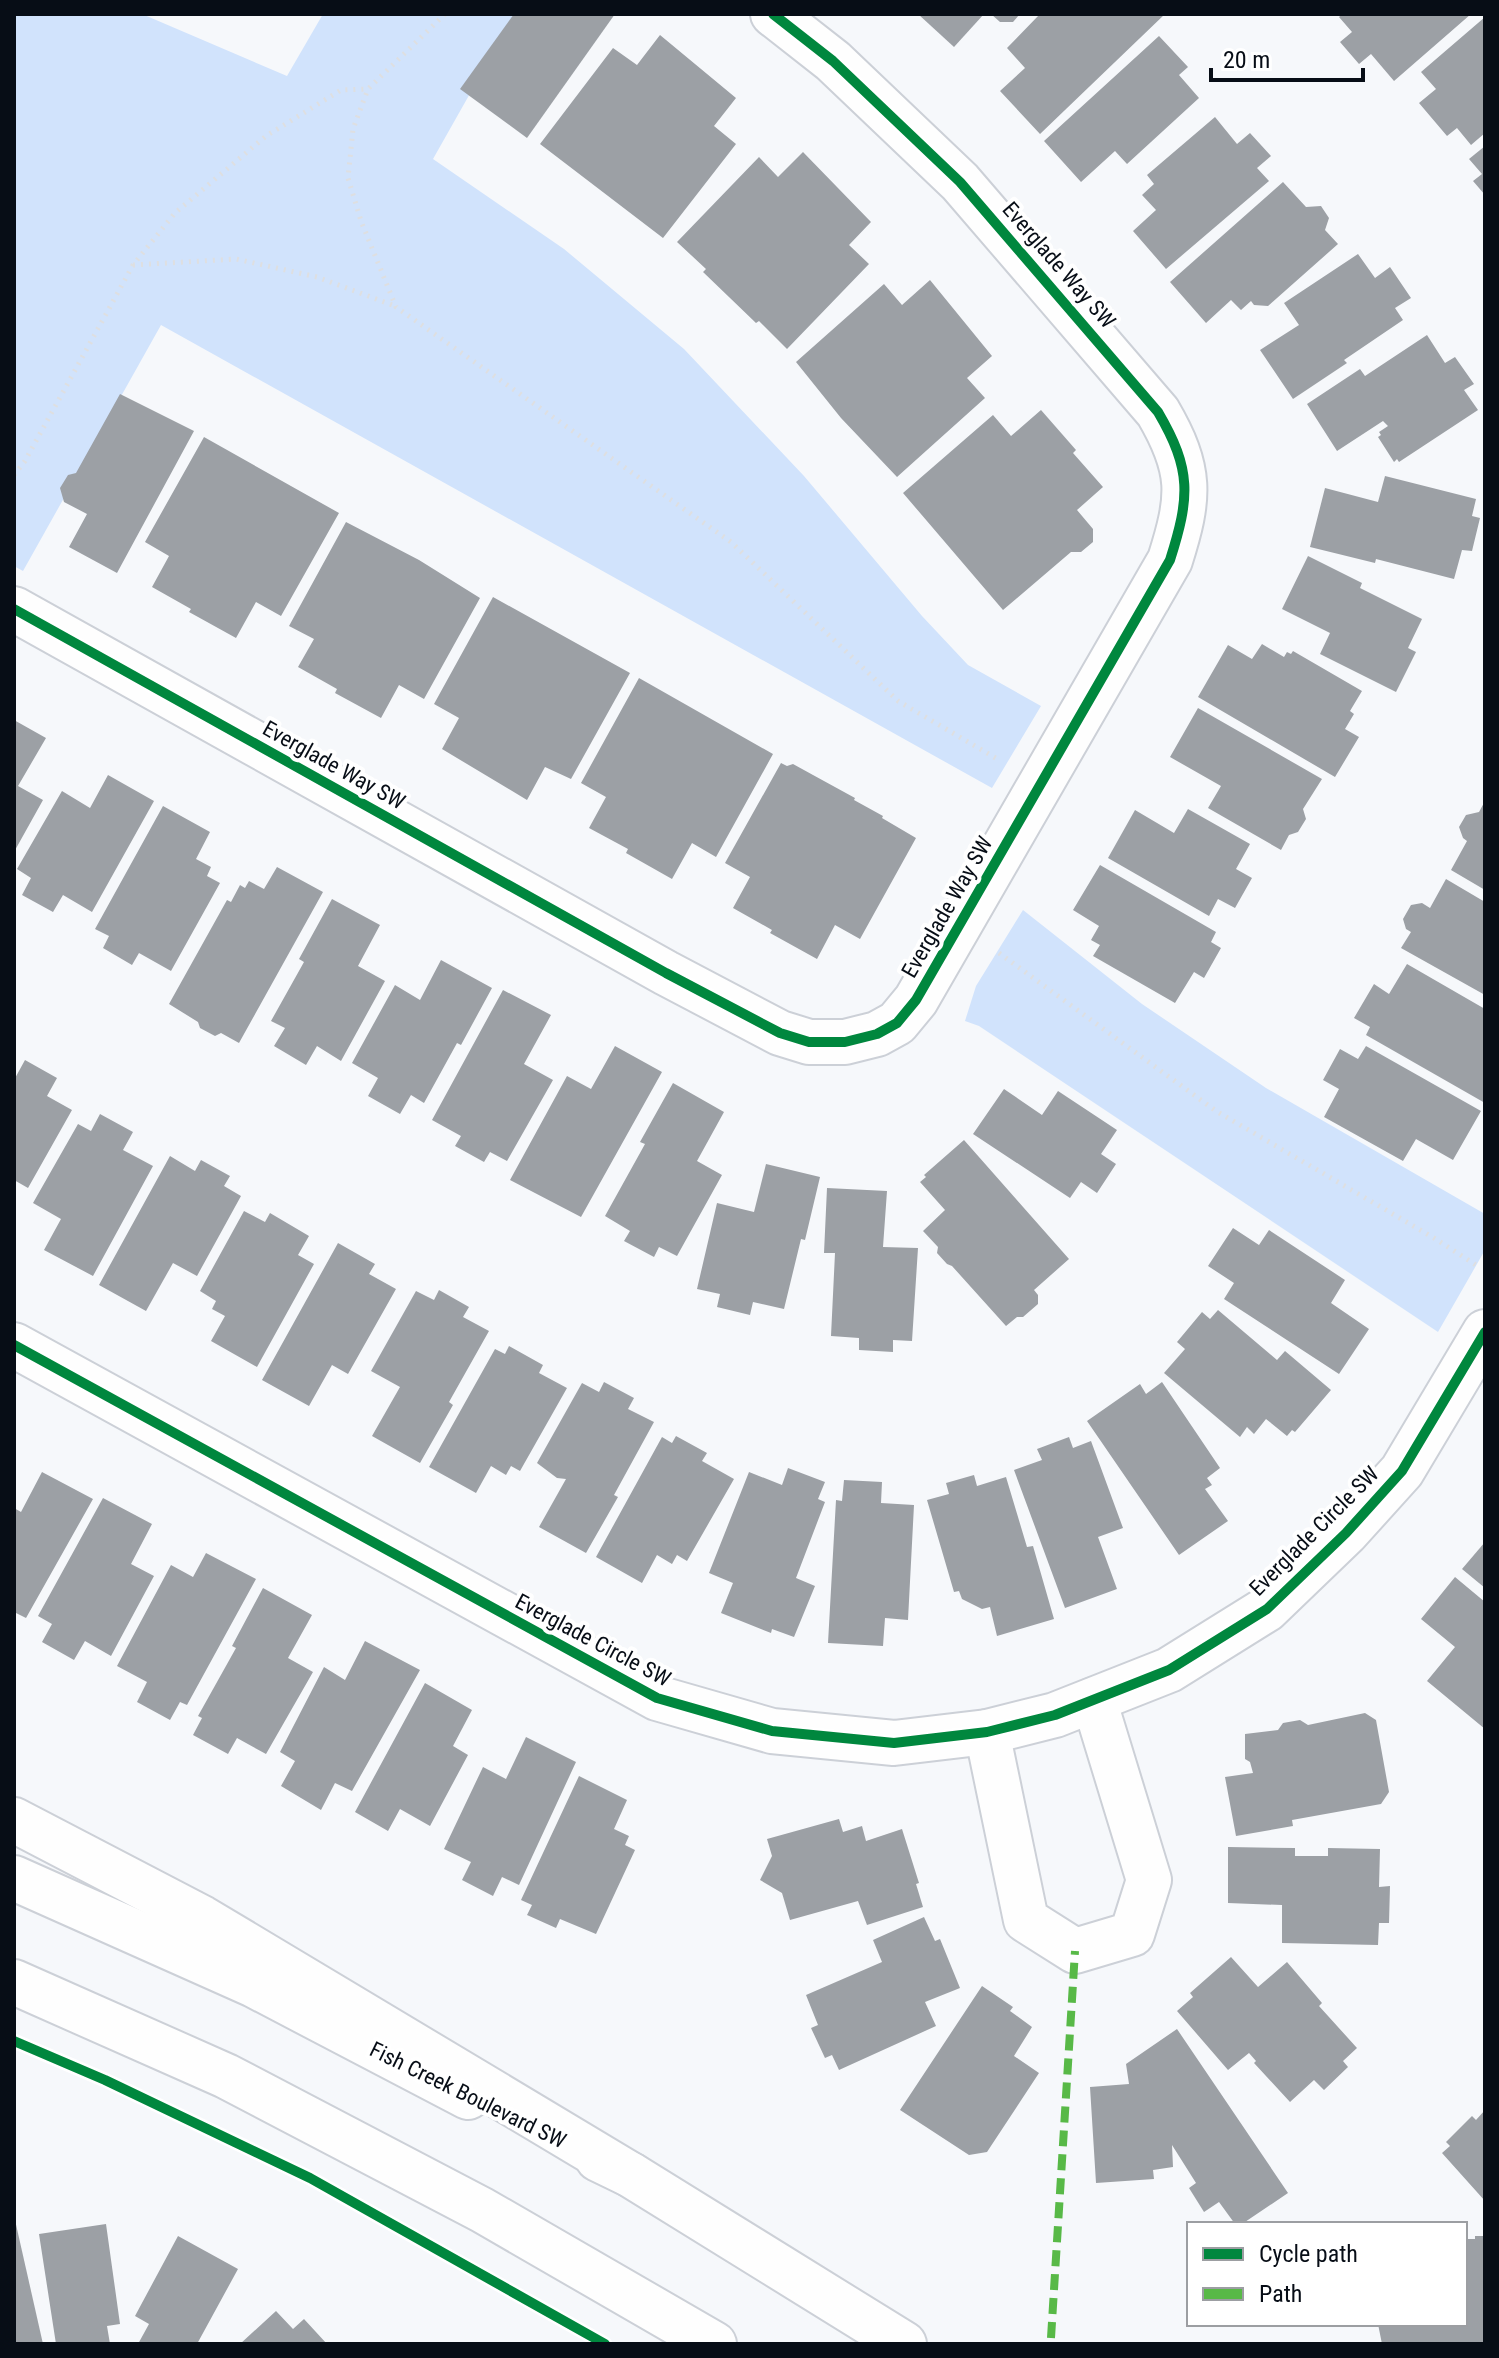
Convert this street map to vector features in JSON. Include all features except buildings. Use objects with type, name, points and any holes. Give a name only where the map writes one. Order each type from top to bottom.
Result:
[{"type":"main road","name":"Everglade Way SW","points":[[14,609],[666,973],[780,1033],[809,1042],[845,1042],[877,1034],[897,1023],[916,1000],[1170,560],[1180,529],[1185,474],[1176,443],[1158,412],[960,182],[833,61],[773,14]]},
{"type":"main road","name":"Everglade Circle SW","points":[[14,1345],[657,1698],[772,1731],[894,1743],[987,1732],[1055,1715],[1169,1670],[1267,1609],[1346,1533],[1402,1471],[1480,1355]]},
{"type":"main road","points":[[987,1732],[1026,1920],[1075,1951],[1117,1939],[1132,1934],[1149,1880],[1094,1700]]},
{"type":"main road","points":[[14,1820],[202,1918],[631,2175]]},
{"type":"main road","name":"Fish Creek Boulevard SW","points":[[14,1878],[254,1985],[434,2082],[631,2175],[904,2344]]},
{"type":"main road","points":[[14,1982],[226,2076],[482,2210],[714,2344]]},
{"type":"path","points":[[396,307],[361,221],[348,178],[353,129],[368,89],[445,14]]},
{"type":"path","points":[[14,475],[25,461],[133,265],[175,213],[266,136],[341,90],[368,89]]},
{"type":"path","points":[[133,265],[236,259],[317,277],[396,307],[731,542],[898,701],[1040,786]]},
{"type":"path","points":[[961,923],[1216,1111],[1476,1265]]},
{"type":"shaded area","points":[[14,14],[142,14],[287,76],[323,14],[515,14],[433,159],[564,249],[684,349],[804,476],[922,616],[968,665],[1041,706],[992,788],[161,325],[23,571],[14,566]]},
{"type":"shaded area","points":[[1023,910],[1142,1004],[1266,1088],[1485,1214],[1485,1250],[1438,1332],[979,1026],[965,1021],[976,986]]},
{"type":"marked path","points":[[1051,2338],[1075,1951]]},
{"type":"cycle path","points":[[14,609],[666,973],[780,1033],[809,1042],[845,1042],[877,1034],[897,1023],[916,1000],[1170,560],[1181,518],[1184,484],[1177,451],[1158,412],[960,182],[833,61],[773,14]]},
{"type":"cycle path","points":[[14,1345],[657,1698],[772,1731],[894,1743],[987,1732],[1055,1715],[1169,1670],[1267,1609],[1346,1533],[1402,1471],[1485,1332]]},
{"type":"cycle path","points":[[14,2041],[105,2080],[310,2178],[605,2344]]}]
